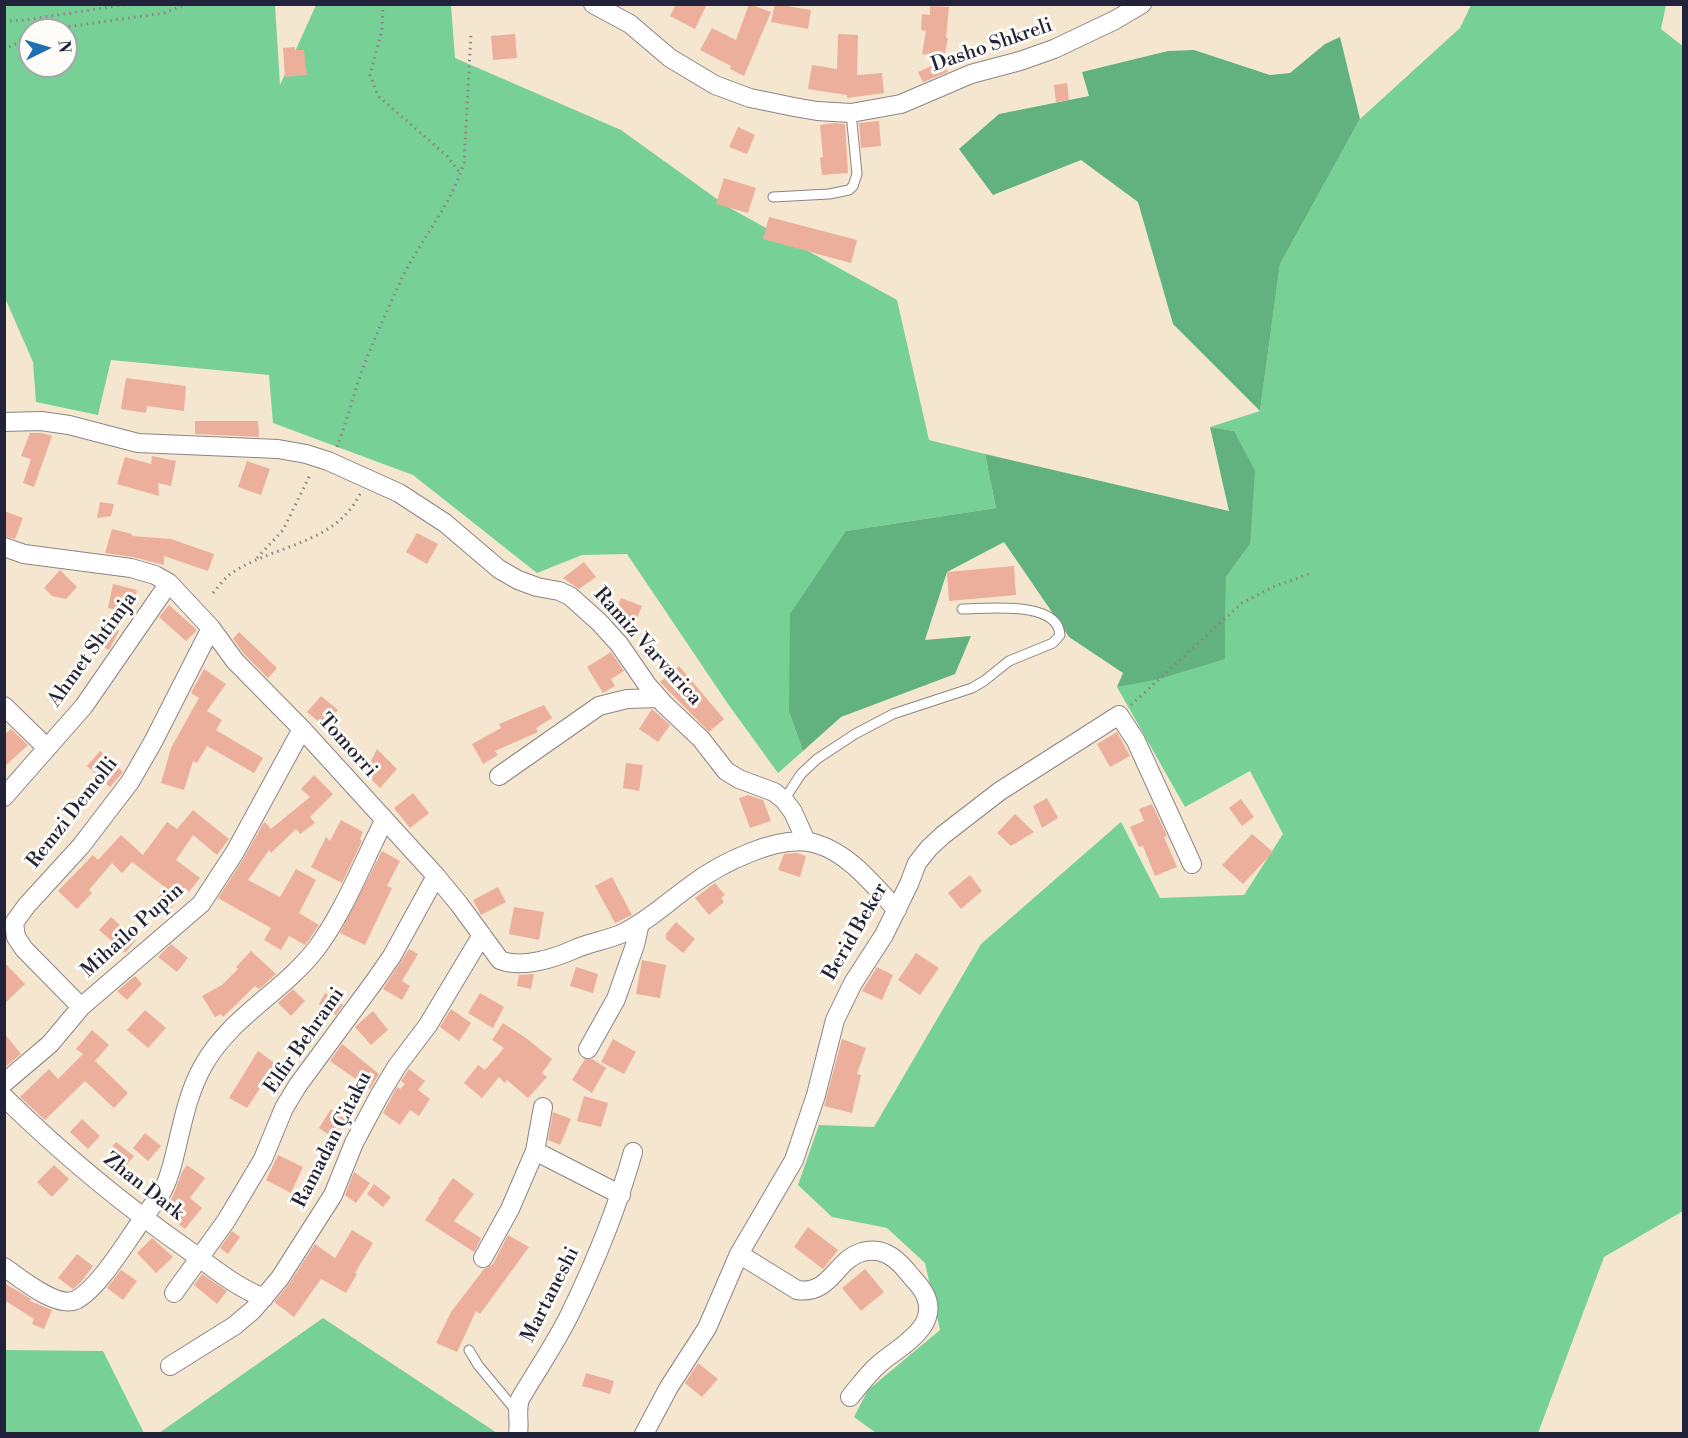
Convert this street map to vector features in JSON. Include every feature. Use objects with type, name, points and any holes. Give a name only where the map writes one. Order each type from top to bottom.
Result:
[{"type":"street","name":"Dasho Shkreli","points":[[592,4],[630,24],[670,58],[715,85],[750,98],[818,111],[851,113],[901,104],[971,74],[1054,49],[1115,20],[1142,4]]},
{"type":"street","name":"Ramiz Varvarica","points":[[4,422],[41,421],[69,425],[138,443],[278,449],[325,460],[399,493],[445,523],[499,569],[518,580],[570,596],[599,621],[619,644],[658,698],[701,740],[726,771],[739,779],[774,792],[784,800]]},
{"type":"street","name":"Tomorri","points":[[4,547],[24,554],[131,568],[155,575],[169,583],[211,628],[236,661],[302,729],[436,876],[500,960],[508,963],[560,956],[622,933],[667,905],[691,885],[723,866],[770,846],[806,841]]},
{"type":"street","name":"Ahmet Shtimja","points":[[4,797],[84,706],[169,583]]},
{"type":"street","name":"Remzi Demolli","points":[[81,1008],[24,949],[16,937],[14,924],[27,905],[81,846],[130,782],[211,628]]},
{"type":"street","points":[[499,776],[599,706],[627,699],[658,698]]},
{"type":"street","points":[[4,706],[46,747]]},
{"type":"street","points":[[1119,715],[1136,741],[1191,864]]},
{"type":"street","name":"Berid Beker","points":[[644,1434],[669,1387],[707,1328],[739,1254],[794,1160],[811,1113],[835,1020],[843,1001],[897,910],[917,863],[928,848],[1000,791],[1119,715]]},
{"type":"street","name":"Mihailo Pupin","points":[[4,1083],[50,1044],[81,1008],[201,904],[235,852],[302,729]]},
{"type":"street","points":[[784,800],[793,812],[806,841],[830,849],[849,863],[897,910]]},
{"type":"street","points":[[4,1267],[51,1298],[60,1301],[70,1302],[78,1298],[99,1279],[163,1191],[171,1170],[184,1112],[203,1067],[214,1048],[230,1029],[316,949],[331,925],[384,821]]},
{"type":"street","name":"Elfir Behrami","points":[[174,1293],[226,1221],[263,1159],[284,1108],[298,1085],[392,956],[436,876]]},
{"type":"street","points":[[588,1049],[616,999],[635,945],[640,923]]},
{"type":"street","name":"Ramadan Çitaku","points":[[171,1366],[234,1326],[264,1298],[280,1278],[333,1195],[354,1143],[379,1096],[397,1066],[428,1025],[482,934]]},
{"type":"street","name":"Zhan Dark","points":[[4,1097],[143,1218],[231,1282],[264,1298]]},
{"type":"street","points":[[483,1258],[510,1209],[535,1150],[543,1107]]},
{"type":"street","points":[[535,1150],[621,1195]]},
{"type":"street","name":"Martaneshi","points":[[518,1434],[520,1399],[568,1318],[621,1195],[633,1152]]},
{"type":"street","points":[[739,1254],[797,1290],[805,1291],[820,1287],[852,1256],[862,1252],[887,1253],[898,1261],[923,1291],[928,1302],[928,1312],[925,1324],[919,1333],[878,1365],[850,1397]]},
{"type":"lane","points":[[773,197],[829,194],[849,190],[853,186],[857,174],[851,113]]},
{"type":"lane","points":[[784,800],[801,774],[817,759],[855,734],[893,714],[972,688],[1009,661],[1053,643],[1060,635],[1059,627],[1051,617],[1037,612],[1012,609],[962,609]]},
{"type":"lane","points":[[469,1350],[478,1365],[518,1413]]},
{"type":"path","points":[[4,21],[26,20],[129,4]]},
{"type":"path","points":[[78,25],[164,13],[188,4]]},
{"type":"path","points":[[383,4],[382,30],[370,75],[378,96],[447,156],[460,173]]},
{"type":"path","points":[[254,561],[283,530],[325,460],[389,306],[403,277],[448,202],[460,173],[464,163],[471,33]]},
{"type":"path","points":[[4,50],[18,42]]},
{"type":"path","points":[[213,593],[227,576],[254,561],[335,524],[346,514],[369,480]]},
{"type":"path","points":[[1119,715],[1242,603],[1273,587],[1309,574]]},
{"type":"green space","points":[[4,5],[275,5],[280,85],[316,5],[451,5],[455,58],[621,130],[728,207],[897,300],[929,440],[985,454],[996,508],[846,531],[789,712],[803,751],[778,773],[728,704],[627,554],[582,555],[537,573],[413,475],[273,423],[269,375],[111,360],[98,415],[36,402],[33,362],[5,298]]},
{"type":"green space","points":[[1471,5],[1666,5],[1661,29],[1684,47],[1683,1211],[1604,1257],[1538,1433],[876,1433],[854,1417],[868,1390],[940,1330],[925,1263],[887,1228],[832,1217],[798,1185],[819,1125],[874,1127],[981,944],[1121,822],[1160,898],[1244,895],[1283,834],[1250,771],[1185,807],[1117,687],[1225,658],[1226,577],[1250,544],[1234,431],[1210,427],[1260,411],[1280,264],[1360,119],[1460,28]]},
{"type":"green space","points":[[1340,37],[1360,119],[1280,264],[1260,411],[1173,324],[1138,202],[1081,160],[993,195],[959,149],[999,114],[1089,96],[1082,72],[1168,51],[1194,50],[1270,75],[1290,73],[1325,44]]},
{"type":"green space","points":[[1210,427],[1234,431],[1255,471],[1250,544],[1226,577],[1225,659],[1159,679],[1117,687],[1123,673],[1069,637],[1004,542],[947,572],[925,640],[971,636],[955,674],[841,717],[803,751],[789,712],[790,614],[846,531],[996,508],[985,454],[1229,511]]},
{"type":"green space","points":[[323,1318],[497,1433],[159,1433]]},
{"type":"green space","points":[[4,1350],[103,1351],[144,1433],[5,1433]]},
{"type":"building","points":[[676,4],[707,4],[695,29],[670,16]]},
{"type":"building","points":[[749,4],[771,12],[744,76],[730,69],[731,66],[700,50],[712,28],[736,40]]},
{"type":"building","points":[[775,4],[811,10],[808,29],[771,22]]},
{"type":"building","points":[[930,6],[949,7],[946,38],[948,38],[944,58],[922,54],[926,31],[921,30],[922,14],[930,15]]},
{"type":"building","points":[[515,34],[517,58],[493,60],[491,36]]},
{"type":"building","points":[[838,34],[858,35],[857,75],[882,73],[884,93],[847,98],[847,95],[808,89],[812,65],[837,69]]},
{"type":"building","points":[[295,47],[295,50],[304,50],[307,75],[285,77],[283,48]]},
{"type":"building","points":[[943,61],[948,72],[923,82],[918,72]]},
{"type":"building","points":[[1067,83],[1069,100],[1056,102],[1054,85]]},
{"type":"building","points":[[879,121],[881,146],[861,148],[859,123]]},
{"type":"building","points":[[845,124],[848,173],[822,175],[820,125]]},
{"type":"building","points":[[738,127],[755,135],[747,154],[729,147]]},
{"type":"building","points":[[724,178],[756,188],[748,213],[716,204]]},
{"type":"building","points":[[769,217],[857,240],[851,263],[763,239]]},
{"type":"building","points":[[126,378],[186,386],[184,411],[147,406],[146,413],[121,409]]},
{"type":"building","points":[[195,421],[258,421],[259,437],[195,434]]},
{"type":"building","points":[[30,433],[52,436],[34,487],[23,483],[31,459],[21,456]]},
{"type":"building","points":[[152,456],[176,461],[171,486],[158,483],[159,496],[117,484],[125,457],[151,464]]},
{"type":"building","points":[[247,461],[270,469],[261,495],[238,487]]},
{"type":"building","points":[[100,502],[114,504],[111,516],[97,518]]},
{"type":"building","points":[[4,511],[23,518],[15,539],[4,536]]},
{"type":"building","points":[[112,529],[132,534],[132,536],[171,539],[214,554],[208,571],[164,556],[164,565],[105,553]]},
{"type":"building","points":[[417,533],[438,544],[427,564],[406,552]]},
{"type":"building","points":[[584,562],[596,577],[579,589],[563,578]]},
{"type":"building","points":[[1014,566],[1016,595],[949,601],[947,572]]},
{"type":"building","points":[[60,570],[77,587],[66,599],[52,596],[44,588]]},
{"type":"building","points":[[113,584],[137,590],[132,613],[108,608]]},
{"type":"building","points":[[621,598],[642,606],[634,626],[613,618]]},
{"type":"building","points":[[169,605],[197,630],[186,641],[159,617]]},
{"type":"building","points":[[108,625],[119,631],[109,650],[98,644]]},
{"type":"building","points":[[239,632],[277,668],[268,678],[244,654],[233,639]]},
{"type":"building","points":[[611,652],[624,671],[611,679],[615,686],[603,693],[587,667]]},
{"type":"building","points":[[679,666],[724,719],[709,732],[660,682]]},
{"type":"building","points":[[204,669],[226,684],[207,711],[222,720],[216,730],[263,758],[254,773],[207,746],[197,763],[193,761],[184,790],[161,783],[171,748],[199,698],[191,693]]},
{"type":"building","points":[[321,696],[338,710],[324,726],[307,712]]},
{"type":"building","points":[[544,705],[552,718],[536,728],[538,732],[495,751],[498,755],[483,764],[472,744],[501,728],[499,724]]},
{"type":"building","points":[[652,709],[670,725],[658,742],[639,729]]},
{"type":"building","points":[[11,729],[28,745],[4,767],[4,735]]},
{"type":"building","points":[[1117,732],[1130,756],[1110,767],[1097,744]]},
{"type":"building","points":[[377,749],[397,769],[380,788],[365,773]]},
{"type":"building","points":[[100,751],[123,772],[110,787],[87,766]]},
{"type":"building","points":[[626,763],[643,765],[639,791],[623,788]]},
{"type":"building","points":[[314,775],[333,794],[310,817],[315,823],[300,834],[296,829],[271,853],[269,850],[248,880],[280,897],[296,869],[316,880],[299,913],[319,925],[305,945],[289,936],[281,950],[264,940],[271,928],[218,898],[263,824],[265,822],[271,829],[310,797],[301,789]]},
{"type":"building","points":[[413,793],[429,813],[410,828],[394,808]]},
{"type":"building","points":[[748,795],[763,800],[771,821],[750,828],[739,798]]},
{"type":"building","points":[[1047,798],[1058,818],[1042,828],[1033,806]]},
{"type":"building","points":[[1241,799],[1254,817],[1242,826],[1229,808]]},
{"type":"building","points":[[1152,804],[1167,836],[1164,837],[1177,867],[1155,876],[1143,846],[1139,847],[1130,827],[1144,821],[1139,809]]},
{"type":"building","points":[[193,810],[229,839],[217,855],[193,835],[176,860],[200,878],[189,892],[186,889],[168,913],[154,903],[166,888],[132,862],[122,873],[112,863],[89,890],[92,893],[77,909],[58,891],[93,855],[98,860],[121,835],[143,855],[167,822],[177,829]]},
{"type":"building","points":[[1015,814],[1034,832],[1011,846],[997,833]]},
{"type":"building","points":[[341,820],[363,832],[360,839],[362,841],[342,883],[311,867],[326,837],[330,841]]},
{"type":"building","points":[[1252,834],[1273,852],[1243,884],[1222,865]]},
{"type":"building","points":[[382,851],[400,861],[387,886],[392,888],[365,945],[340,933]]},
{"type":"building","points":[[797,853],[806,856],[800,877],[778,870],[784,854]]},
{"type":"building","points":[[970,875],[982,891],[961,909],[948,893]]},
{"type":"building","points":[[612,877],[632,915],[615,923],[595,886]]},
{"type":"building","points":[[715,883],[725,895],[721,898],[724,902],[709,915],[695,898]]},
{"type":"building","points":[[498,887],[506,902],[481,915],[473,900]]},
{"type":"building","points":[[514,907],[544,912],[539,940],[509,934]]},
{"type":"building","points":[[111,917],[136,940],[125,953],[99,930]]},
{"type":"building","points":[[676,922],[695,939],[683,953],[666,939],[666,934]]},
{"type":"building","points":[[171,944],[188,958],[177,972],[158,957]]},
{"type":"building","points":[[409,949],[418,954],[402,981],[410,986],[402,1000],[383,989]]},
{"type":"building","points":[[251,951],[276,974],[259,989],[255,986],[223,1017],[221,1014],[215,1017],[202,996],[222,985]]},
{"type":"building","points":[[916,953],[939,968],[920,995],[898,980]]},
{"type":"building","points":[[642,960],[666,965],[660,998],[636,994]]},
{"type":"building","points":[[4,962],[25,984],[4,1004]]},
{"type":"building","points":[[576,967],[598,974],[593,993],[570,986]]},
{"type":"building","points":[[877,967],[893,975],[882,1000],[862,991]]},
{"type":"building","points":[[534,974],[531,989],[517,986],[519,975]]},
{"type":"building","points":[[135,976],[142,984],[127,1000],[117,991]]},
{"type":"building","points":[[293,989],[305,1001],[291,1016],[278,1003]]},
{"type":"building","points":[[325,993],[343,1005],[336,1015],[319,1004]]},
{"type":"building","points":[[480,993],[504,1007],[493,1028],[468,1013]]},
{"type":"building","points":[[451,1009],[471,1023],[459,1041],[440,1027]]},
{"type":"building","points":[[145,1010],[166,1028],[148,1048],[127,1030]]},
{"type":"building","points":[[373,1011],[388,1030],[371,1045],[355,1027]]},
{"type":"building","points":[[503,1023],[552,1059],[542,1073],[547,1077],[528,1098],[507,1080],[505,1083],[499,1077],[482,1098],[464,1083],[478,1065],[485,1070],[504,1048],[492,1040]]},
{"type":"building","points":[[92,1030],[109,1045],[95,1061],[128,1093],[114,1108],[85,1081],[45,1120],[20,1097],[49,1069],[58,1079],[83,1054],[76,1049]]},
{"type":"building","points":[[4,1033],[21,1054],[4,1068]]},
{"type":"building","points":[[613,1039],[636,1052],[624,1074],[601,1062]]},
{"type":"building","points":[[842,1039],[866,1048],[857,1074],[861,1075],[852,1113],[824,1106]]},
{"type":"building","points":[[342,1044],[379,1074],[370,1089],[330,1061]]},
{"type":"building","points":[[258,1051],[276,1064],[247,1108],[229,1098]]},
{"type":"building","points":[[585,1059],[592,1059],[606,1068],[592,1093],[572,1080]]},
{"type":"building","points":[[409,1069],[425,1081],[418,1090],[430,1099],[419,1116],[410,1110],[400,1125],[383,1113],[397,1087],[400,1089],[405,1084],[401,1081]]},
{"type":"building","points":[[584,1096],[608,1103],[601,1127],[577,1121]]},
{"type":"building","points":[[331,1109],[347,1120],[335,1139],[319,1128]]},
{"type":"building","points":[[553,1112],[571,1119],[560,1145],[548,1140]]},
{"type":"building","points":[[82,1119],[100,1136],[88,1149],[70,1132]]},
{"type":"building","points":[[145,1133],[161,1146],[148,1161],[133,1148]]},
{"type":"building","points":[[116,1142],[134,1156],[124,1168],[107,1153]]},
{"type":"building","points":[[278,1155],[303,1167],[291,1193],[266,1180]]},
{"type":"building","points":[[54,1165],[69,1179],[52,1197],[37,1182]]},
{"type":"building","points":[[187,1165],[205,1178],[190,1198],[202,1208],[185,1229],[162,1211],[173,1196]]},
{"type":"building","points":[[354,1172],[370,1183],[356,1203],[345,1195]]},
{"type":"building","points":[[453,1178],[474,1194],[454,1221],[481,1238],[474,1252],[425,1220]]},
{"type":"building","points":[[374,1184],[391,1197],[383,1207],[367,1194]]},
{"type":"building","points":[[808,1227],[838,1250],[823,1269],[794,1247]]},
{"type":"building","points":[[352,1230],[373,1243],[346,1293],[321,1279],[294,1317],[274,1302],[289,1284],[315,1244],[335,1258]]},
{"type":"building","points":[[232,1231],[240,1237],[228,1254],[220,1248]]},
{"type":"building","points":[[508,1235],[529,1247],[480,1314],[476,1311],[457,1352],[436,1343],[451,1312],[484,1269],[493,1264]]},
{"type":"building","points":[[152,1238],[173,1257],[156,1273],[137,1253]]},
{"type":"building","points":[[77,1254],[93,1266],[73,1289],[58,1278]]},
{"type":"building","points":[[865,1269],[884,1292],[861,1311],[842,1288]]},
{"type":"building","points":[[121,1270],[137,1281],[123,1300],[107,1288]]},
{"type":"building","points":[[202,1274],[227,1291],[217,1304],[194,1285]]},
{"type":"building","points":[[4,1283],[31,1299],[30,1301],[52,1310],[44,1329],[32,1324],[34,1319],[4,1300]]},
{"type":"building","points":[[698,1363],[718,1379],[702,1397],[685,1383]]},
{"type":"building","points":[[586,1373],[614,1381],[610,1394],[582,1386]]}]
